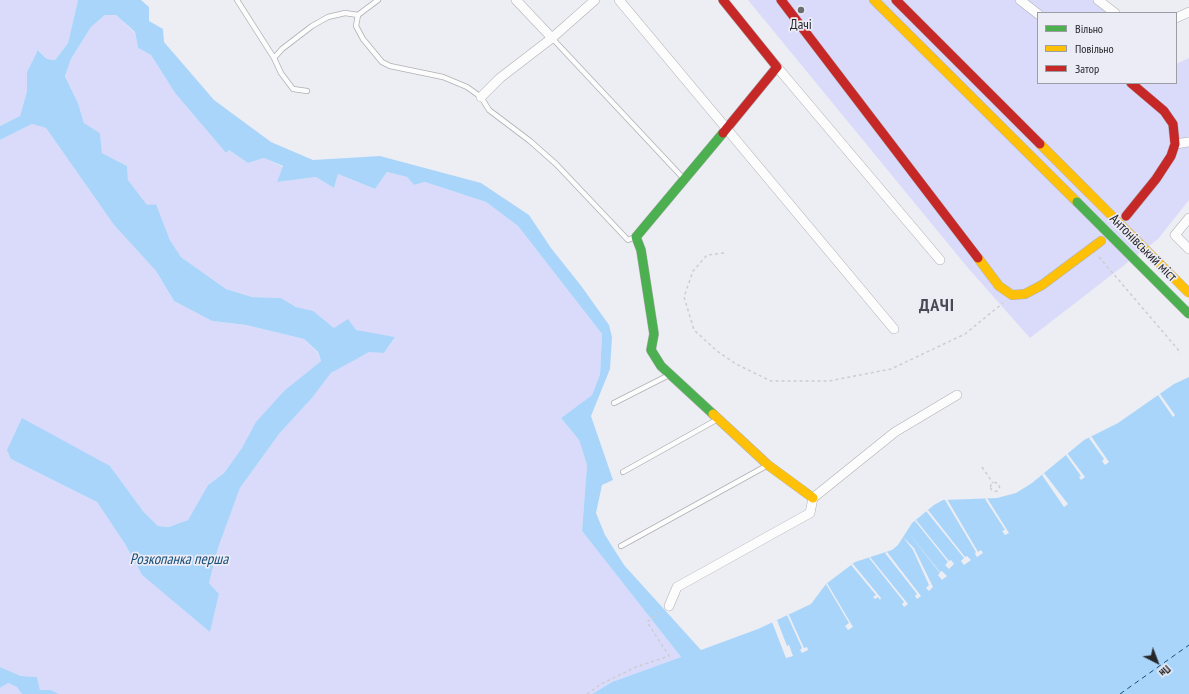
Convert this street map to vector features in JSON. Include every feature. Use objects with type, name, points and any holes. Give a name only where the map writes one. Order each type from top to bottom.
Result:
[{"type":"main road","points":[[723,0],[777,67],[636,237],[641,250],[654,334],[651,350],[661,366],[670,375],[719,418],[768,465],[812,498]]},
{"type":"main road","points":[[781,0],[999,286],[1012,295],[1025,294],[1042,285],[1101,241]]},
{"type":"main road","name":"Антонівський міст","points":[[874,0],[1189,314]]},
{"type":"main road","name":"Антонівський міст","points":[[896,0],[1189,293]]},
{"type":"main road","points":[[1126,216],[1156,180],[1171,156],[1175,144],[1173,124],[1164,111],[1132,84]]},
{"type":"street","points":[[516,0],[552,38]]},
{"type":"street","points":[[481,97],[500,78],[552,38],[595,0]]},
{"type":"street","points":[[619,0],[894,329]]},
{"type":"street","points":[[1020,0],[1037,13]]},
{"type":"street","points":[[1098,0],[1114,12]]},
{"type":"street","points":[[1177,18],[1189,12]]},
{"type":"street","points":[[777,67],[940,260]]},
{"type":"street","points":[[1175,144],[1189,142]]},
{"type":"street","points":[[1189,218],[1175,235],[1189,249]]},
{"type":"street","points":[[669,606],[676,587],[810,513],[812,498],[895,432],[957,395]]},
{"type":"lane","points":[[237,0],[274,58],[281,73],[293,88],[307,91]]},
{"type":"lane","points":[[378,0],[358,15],[356,26],[363,39],[382,62],[390,66],[443,77],[467,87],[481,97],[489,110],[530,141],[556,164],[628,240],[636,237]]},
{"type":"lane","points":[[274,58],[282,49],[312,26],[328,17],[345,13],[358,15]]},
{"type":"lane","points":[[552,38],[684,179]]},
{"type":"lane","points":[[614,403],[670,375]]},
{"type":"lane","points":[[623,472],[719,418]]},
{"type":"lane","points":[[621,546],[768,465]]},
{"type":"path","points":[[1092,249],[1181,353]]},
{"type":"path","points":[[724,253],[707,255],[693,271],[684,297],[694,330],[717,351],[736,364],[771,381],[829,381],[891,369],[965,334],[1012,295]]},
{"type":"path","points":[[982,467],[993,484],[991,486],[992,490],[997,491],[999,485],[993,484]]},
{"type":"path","points":[[587,694],[602,684],[636,667],[669,656],[647,622],[669,606]]},
{"type":"shaded area","points":[[0,0],[78,0],[68,43],[55,60],[47,59],[39,50],[27,72],[27,91],[20,116],[0,126]]},
{"type":"shaded area","points":[[748,0],[1105,0],[1114,12],[1037,12],[1037,84],[1177,84],[1177,64],[1189,58],[1189,200],[1158,239],[1030,338],[968,268]]},
{"type":"shaded area","points":[[105,15],[116,15],[135,33],[138,48],[151,55],[175,93],[226,153],[229,150],[248,163],[264,158],[283,167],[277,182],[316,177],[334,188],[338,174],[375,189],[387,172],[407,177],[414,185],[425,182],[486,202],[518,226],[602,334],[600,374],[592,395],[561,418],[579,440],[587,465],[582,531],[681,657],[612,682],[592,694],[59,694],[51,690],[40,690],[37,677],[21,676],[0,667],[0,140],[32,124],[46,128],[114,225],[156,271],[174,301],[212,321],[246,325],[304,339],[317,352],[321,361],[285,390],[224,473],[208,485],[188,520],[167,527],[158,526],[143,511],[110,466],[11,459],[97,502],[125,544],[142,575],[210,631],[219,594],[209,583],[218,548],[240,488],[279,434],[312,398],[331,373],[369,351],[384,353],[395,337],[334,328],[313,312],[296,307],[281,298],[252,297],[226,289],[181,257],[170,240],[156,204],[147,206],[128,180],[127,166],[102,153],[100,133],[84,123],[78,103],[65,75],[71,59],[91,27]]},
{"type":"shaded area","points":[[8,683],[32,694],[0,694],[0,688]]},
{"type":"water","name":"Розкопанка перша","points":[[78,0],[141,0],[149,7],[149,21],[163,29],[164,42],[214,100],[271,142],[313,160],[380,156],[481,183],[529,215],[551,248],[582,287],[609,325],[612,337],[610,369],[591,416],[613,480],[602,485],[596,513],[605,535],[624,565],[701,650],[758,629],[811,604],[826,584],[855,562],[892,550],[898,545],[912,523],[934,505],[943,500],[997,498],[1016,493],[1032,483],[1084,440],[1118,423],[1174,384],[1189,377],[1189,694],[592,694],[612,682],[681,657],[582,531],[587,465],[579,440],[561,418],[592,395],[600,374],[602,334],[518,226],[486,202],[425,182],[414,185],[407,177],[387,172],[375,189],[338,174],[334,188],[316,177],[277,182],[283,166],[264,158],[248,163],[229,150],[226,153],[175,93],[151,55],[138,48],[135,32],[116,15],[105,15],[91,27],[71,59],[65,76],[78,103],[84,123],[100,133],[102,153],[127,166],[128,180],[147,205],[156,204],[170,240],[181,257],[226,289],[252,297],[281,298],[296,307],[313,311],[334,328],[348,319],[356,330],[395,337],[384,353],[369,352],[331,373],[312,398],[279,434],[240,488],[218,548],[209,583],[219,594],[210,632],[142,575],[125,544],[97,502],[11,459],[7,450],[22,418],[110,466],[143,511],[158,526],[168,527],[188,520],[208,485],[224,473],[242,448],[256,422],[285,390],[321,361],[318,352],[304,339],[246,325],[212,321],[174,301],[156,271],[114,225],[46,128],[32,124],[0,140],[0,126],[20,116],[27,91],[27,72],[38,50],[47,59],[55,60],[68,43]]},
{"type":"water","points":[[0,667],[21,676],[37,677],[40,690],[51,690],[59,694],[22,694],[17,687],[8,683],[0,688]]},
{"type":"pier","points":[[1160,394],[1175,415],[1173,417],[1158,395]]},
{"type":"pier","points":[[1091,436],[1109,462],[1105,465],[1102,461],[1104,459],[1089,438]]},
{"type":"pier","points":[[1067,453],[1085,477],[1081,480],[1079,477],[1081,476],[1066,455]]},
{"type":"pier","points":[[1044,473],[1068,504],[1064,507],[1042,475]]},
{"type":"pier","points":[[987,498],[1009,533],[1005,535],[1002,531],[1005,530],[985,499]]},
{"type":"pier","points":[[947,499],[978,552],[981,550],[983,553],[977,557],[975,554],[976,552],[945,500]]},
{"type":"pier","points":[[928,510],[965,557],[967,556],[971,560],[964,565],[961,561],[964,558],[926,511]]},
{"type":"pier","points":[[916,520],[949,561],[951,560],[954,564],[949,569],[945,565],[948,562],[915,521]]},
{"type":"pier","points":[[907,531],[940,572],[942,571],[947,576],[942,580],[938,575],[940,573]]},
{"type":"pier","points":[[903,537],[914,548],[933,587],[929,591],[926,588],[929,585],[913,550]]},
{"type":"pier","points":[[887,552],[921,596],[917,599],[915,596],[917,594],[885,553]]},
{"type":"pier","points":[[870,557],[908,604],[904,607],[902,604],[904,602],[869,558]]},
{"type":"pier","points":[[853,564],[881,598],[880,600],[878,597],[875,599],[873,597],[876,595],[851,565]]},
{"type":"pier","points":[[827,583],[853,627],[848,630],[845,626],[849,623],[826,584]]},
{"type":"pier","points":[[787,615],[789,615],[804,648],[807,647],[808,650],[802,653],[800,650],[802,648]]},
{"type":"pier","points":[[777,620],[787,646],[789,645],[793,656],[786,658],[772,622]]},
{"type":"ferry route","points":[[1120,694],[1189,645]]},
{"type":"traffic: fast","points":[[713,414],[661,366],[651,350],[654,334],[641,250],[636,237],[723,133]]},
{"type":"traffic: fast","points":[[1077,202],[1189,314]]},
{"type":"traffic: slow","points":[[874,0],[1077,202]]},
{"type":"traffic: slow","points":[[1040,144],[1088,192]]},
{"type":"traffic: slow","points":[[1088,192],[1189,293]]},
{"type":"traffic: slow","points":[[978,258],[999,286],[1012,295],[1025,294],[1042,285],[1101,241]]},
{"type":"traffic: slow","points":[[713,414],[768,465],[813,498]]},
{"type":"traffic: jam","points":[[723,0],[777,67],[723,133]]},
{"type":"traffic: jam","points":[[781,0],[978,258]]},
{"type":"traffic: jam","points":[[896,0],[1040,144]]},
{"type":"traffic: jam","points":[[1126,216],[1156,179],[1171,156],[1175,144],[1173,124],[1164,111],[1132,84]]},
{"type":"place","name":"Дачі","points":[[801,10]]},
{"type":"district","name":"ДАЧІ","points":[[937,306]]}]
